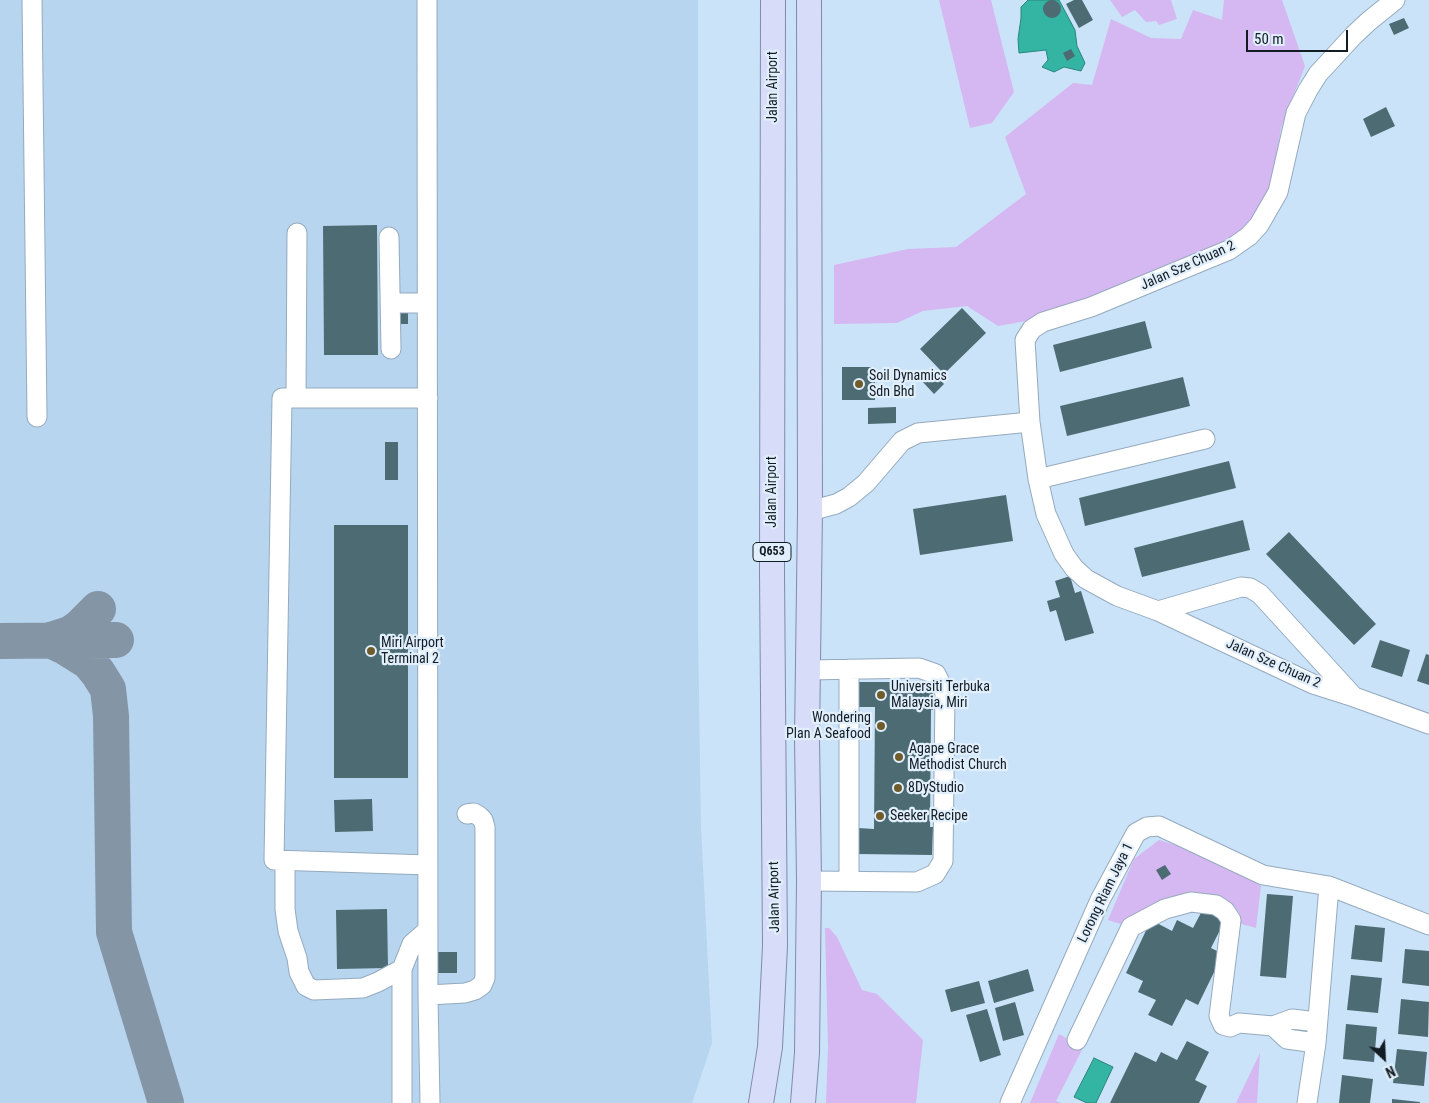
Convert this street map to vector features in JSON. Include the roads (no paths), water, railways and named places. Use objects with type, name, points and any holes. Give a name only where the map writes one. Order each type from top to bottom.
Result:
[{"type":"main road","name":"Jalan Airport","points":[[761,1103],[770,1047],[775,946],[772,572],[773,0]]},
{"type":"main road","name":"Q653","points":[[802,1103],[806,1053],[809,880],[809,0]]},
{"type":"main road","points":[[772,572],[779,534],[788,519],[810,511]]},
{"type":"street","points":[[32,0],[37,417]]},
{"type":"street","points":[[426,0],[428,995],[430,1103]]},
{"type":"street","name":"Jalan Sze Chuan 2","points":[[1395,0],[1368,21],[1354,35],[1318,74],[1308,90],[1296,113],[1278,192],[1259,225],[1250,236],[1229,250],[1091,307],[1043,322],[1032,329],[1025,340],[1030,422],[1038,479],[1046,514],[1064,554],[1074,568],[1086,579],[1117,596],[1158,611],[1314,684],[1429,724]]},
{"type":"street","points":[[296,233],[296,398]]},
{"type":"street","points":[[389,237],[391,349]]},
{"type":"street","points":[[390,303],[427,304]]},
{"type":"street","points":[[428,398],[282,398],[274,860],[428,865]]},
{"type":"street","points":[[810,511],[836,504],[848,497],[866,483],[902,441],[918,433],[1030,422]]},
{"type":"street","points":[[1038,479],[1205,439]]},
{"type":"street","points":[[1158,611],[1241,587],[1250,588],[1260,594],[1354,697]]},
{"type":"street","points":[[808,670],[919,668],[936,674],[945,692],[943,861],[935,874],[918,882],[809,880]]},
{"type":"street","points":[[848,669],[849,881]]},
{"type":"street","points":[[428,995],[465,994],[482,985],[485,978],[485,827],[483,820],[479,816],[474,813],[468,814]]},
{"type":"street","name":"Lorong Riam Jaya 1","points":[[1010,1103],[1100,900],[1136,833],[1147,827],[1159,826],[1263,875],[1329,886],[1429,925]]},
{"type":"street","points":[[285,861],[285,909],[288,932],[297,958],[299,972],[306,986],[314,990],[363,988],[390,976],[402,968]]},
{"type":"street","points":[[1307,1103],[1316,1043],[1329,886]]},
{"type":"street","points":[[1077,1040],[1131,927],[1165,909],[1191,902],[1216,905],[1225,911],[1230,920],[1219,1016],[1223,1025],[1230,1027],[1240,1023],[1273,1026],[1292,1018],[1317,1022]]},
{"type":"street","points":[[402,1103],[402,968],[412,944],[428,930]]},
{"type":"street","points":[[1273,1026],[1288,1039],[1316,1043]]},
{"type":"place","name":"Soil Dynamics Sdn Bhd","points":[[859,384]]},
{"type":"place","name":"Miri Airport Terminal 2","points":[[371,651]]},
{"type":"place","name":"Universiti Terbuka Malaysia, Miri","points":[[881,695]]},
{"type":"place","name":"Wondering Plan A Seafood","points":[[881,726]]},
{"type":"place","name":"Agape Grace Methodist Church","points":[[899,757]]},
{"type":"place","name":"8DyStudio","points":[[898,788]]},
{"type":"place","name":"Seeker Recipe","points":[[880,816]]}]
